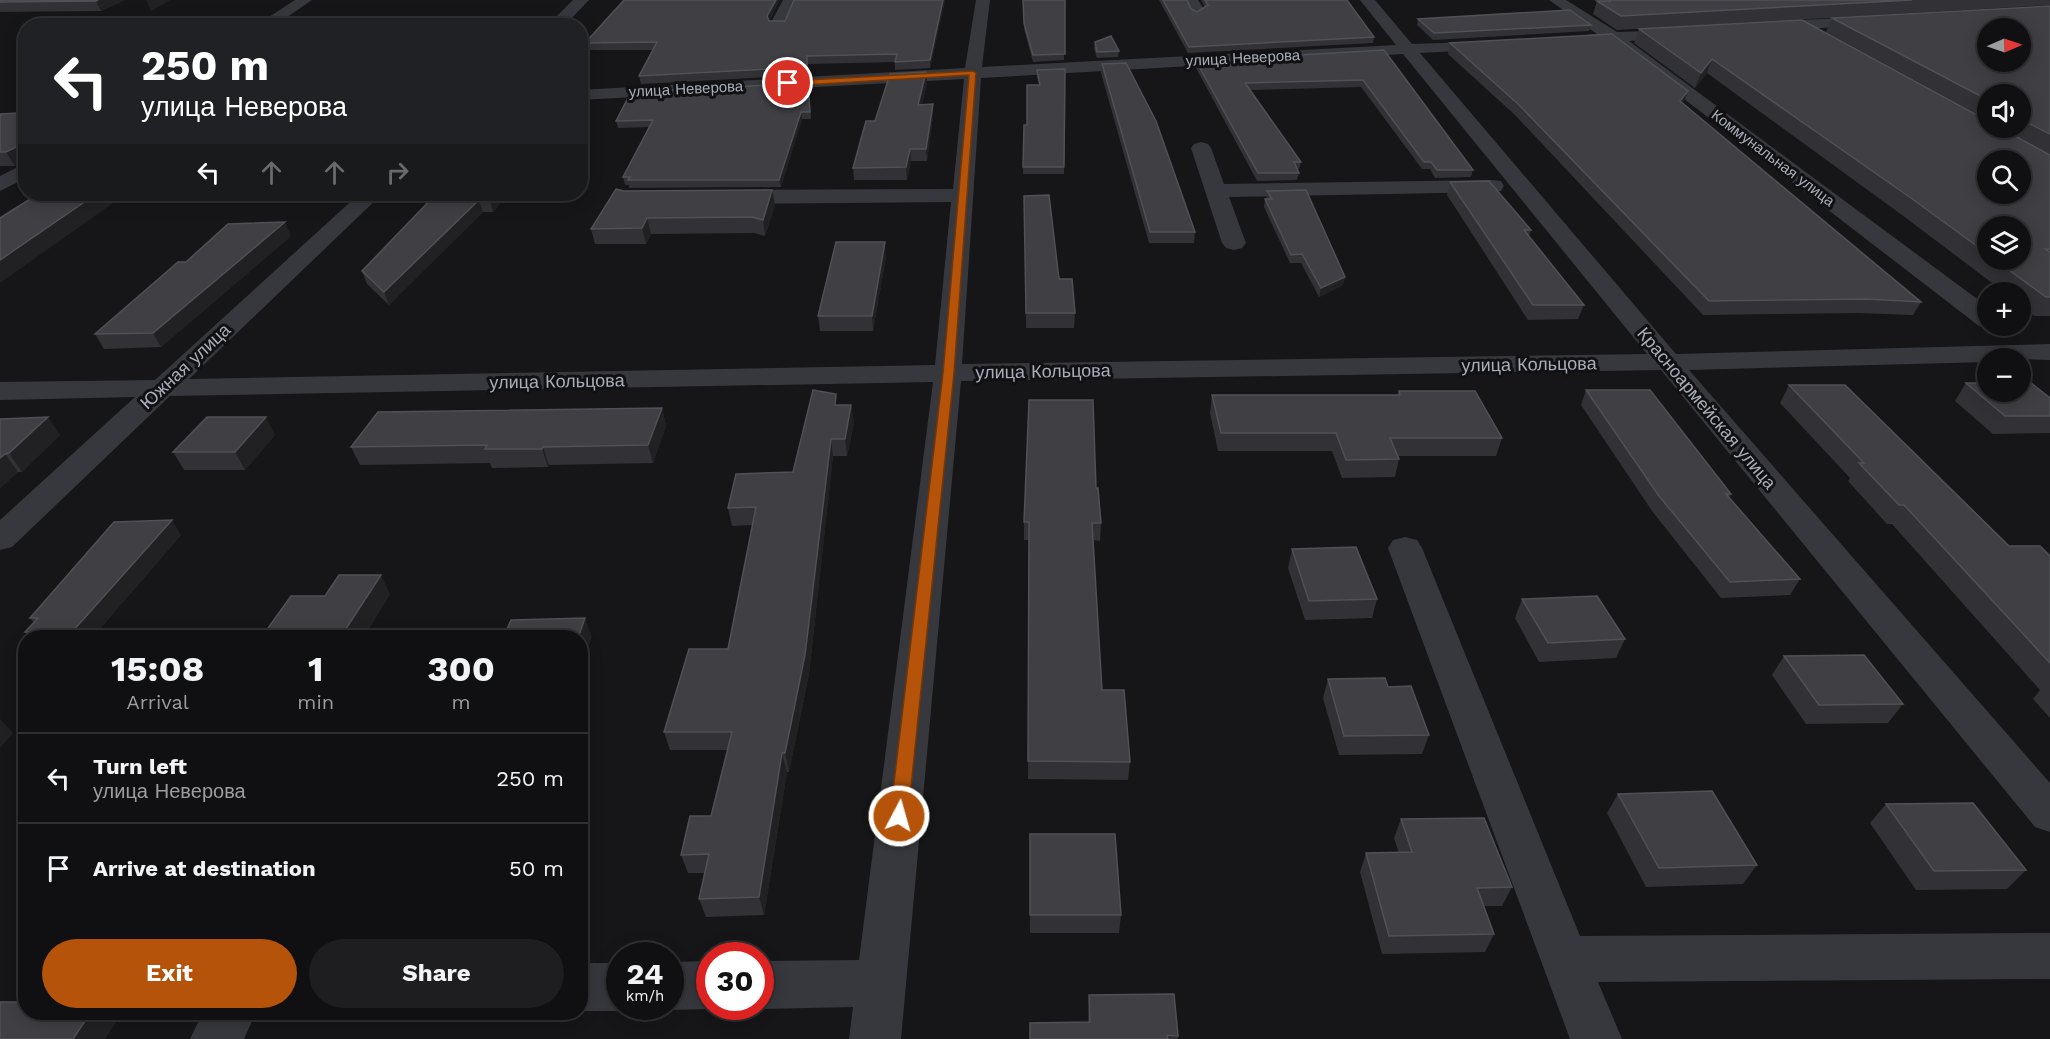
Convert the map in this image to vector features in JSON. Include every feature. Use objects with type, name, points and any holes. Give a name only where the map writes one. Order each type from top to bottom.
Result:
[{"type":"street","points":[[275,18],[305,0]]},
{"type":"street","points":[[563,18],[582,0]]},
{"type":"street","points":[[778,24],[790,0]]},
{"type":"street","points":[[875,1039],[948,373],[973,73],[983,0]]},
{"type":"street","name":"Красноармейская улица","points":[[1367,0],[1668,363],[2050,814]]},
{"type":"street","points":[[1558,1],[1588,1]]},
{"type":"street","name":"Коммунальная улица","points":[[1558,1],[1613,37],[1977,312]]},
{"type":"street","points":[[1752,28],[1890,20]]},
{"type":"street","points":[[1798,25],[1828,42]]},
{"type":"street","points":[[1556,40],[1694,32]]},
{"type":"street","name":"улица Неверова","points":[[588,95],[1511,43]]},
{"type":"street","points":[[1201,148],[1234,243]]},
{"type":"street","points":[[0,185],[18,175]]},
{"type":"street","points":[[1216,191],[1521,185]]},
{"type":"street","points":[[712,197],[963,195]]},
{"type":"street","name":"Южная улица","points":[[0,539],[363,201]]},
{"type":"street","points":[[2011,336],[2044,357]]},
{"type":"street","name":"улица Кольцова","points":[[0,391],[160,390],[948,373],[2044,357]]},
{"type":"street","points":[[1406,548],[1596,1039]]},
{"type":"street","points":[[1565,959],[2050,956]]},
{"type":"street","points":[[774,985],[881,983]]},
{"type":"street","points":[[588,987],[606,987]]},
{"type":"street","points":[[216,1039],[227,1020]]},
{"type":"building","points":[[0,0],[98,0],[0,2]]},
{"type":"building","points":[[624,0],[776,0],[767,16],[769,21],[785,21],[794,0],[943,0],[930,60],[895,62],[897,54],[807,56],[807,67],[639,76],[657,42],[588,43],[588,40]]},
{"type":"building","points":[[1023,0],[1065,0],[1065,54],[1033,55],[1024,23]]},
{"type":"building","points":[[1163,0],[1187,0],[1191,9],[1197,12],[1208,5],[1205,0],[1347,0],[1374,37],[1189,47]]},
{"type":"building","points":[[1609,0],[1912,0],[1621,16],[1597,1],[1611,1]]},
{"type":"building","points":[[2050,6],[2050,134],[2031,124],[2031,84],[1977,84],[1977,94],[1832,18]]},
{"type":"building","points":[[1570,10],[1591,25],[1434,33],[1418,19]]},
{"type":"building","points":[[1802,20],[1977,115],[1977,138],[2019,138],[2050,155],[2050,249],[2045,249],[2050,252],[2050,297],[2046,297],[2031,286],[2031,282],[2025,282],[2009,270],[2031,270],[2031,216],[1977,216],[1977,246],[1712,59],[1701,73],[1639,29]]},
{"type":"building","points":[[1612,34],[1688,91],[1680,101],[1921,302],[1866,299],[1709,301],[1518,104],[1450,43]]},
{"type":"building","points":[[1111,36],[1119,51],[1097,52],[1095,42]]},
{"type":"building","points":[[1384,50],[1473,170],[1437,170],[1431,162],[1424,162],[1363,80],[1245,83],[1301,162],[1294,162],[1299,173],[1258,173],[1196,61]]},
{"type":"building","points":[[1126,63],[1156,121],[1195,232],[1150,232],[1102,64]]},
{"type":"building","points":[[1065,69],[1064,167],[1023,167],[1024,125],[1027,125],[1027,85],[1040,85],[1037,70]]},
{"type":"building","points":[[926,72],[918,105],[933,104],[926,149],[910,149],[906,167],[853,168],[866,121],[875,121],[890,74]]},
{"type":"building","points":[[808,83],[810,112],[801,112],[779,180],[628,180],[630,177],[623,177],[653,120],[616,121],[631,92]]},
{"type":"building","points":[[18,113],[18,146],[6,152],[0,152],[0,114]]},
{"type":"building","points":[[1489,181],[1531,230],[1524,230],[1584,305],[1533,305],[1450,182]]},
{"type":"building","points":[[616,189],[624,191],[772,190],[763,220],[752,217],[647,218],[642,228],[591,229]]},
{"type":"building","points":[[1306,190],[1345,277],[1321,288],[1302,254],[1291,255],[1265,199],[1272,199],[1267,191]]},
{"type":"building","points":[[1049,195],[1059,279],[1072,279],[1075,313],[1026,313],[1024,196]]},
{"type":"building","points":[[27,201],[86,201],[0,260],[0,218]]},
{"type":"building","points":[[429,201],[478,201],[384,292],[362,271]]},
{"type":"building","points":[[285,222],[153,333],[95,334],[178,262],[186,262],[228,224]]},
{"type":"building","points":[[836,242],[885,242],[872,316],[818,316]]},
{"type":"building","points":[[1966,383],[1977,383],[1977,392]]},
{"type":"building","points":[[2031,383],[2050,398],[2050,416],[2005,416],[1988,402],[2031,402]]},
{"type":"building","points":[[1789,385],[1845,385],[2009,546],[2040,546],[2050,556],[2050,663],[1904,505],[1899,505],[1859,463],[1864,463]]},
{"type":"building","points":[[813,390],[836,394],[835,405],[851,405],[845,439],[831,439],[805,655],[785,753],[782,753],[759,897],[699,899],[709,854],[681,855],[690,816],[711,816],[732,732],[664,732],[689,649],[728,649],[756,507],[728,508],[736,474],[793,472]]},
{"type":"building","points":[[1586,390],[1650,390],[1731,494],[1726,494],[1800,579],[1730,582],[1659,496]]},
{"type":"building","points":[[1399,391],[1475,391],[1502,438],[1390,438],[1399,459],[1346,460],[1336,433],[1221,433],[1212,395],[1400,395]]},
{"type":"building","points":[[1029,400],[1093,400],[1096,488],[1098,488],[1101,523],[1092,523],[1102,690],[1124,690],[1130,762],[1028,761],[1029,522],[1024,522]]},
{"type":"building","points":[[662,408],[648,445],[543,447],[542,449],[485,449],[487,445],[351,447],[378,412]]},
{"type":"building","points":[[48,417],[9,453],[0,458],[0,419]]},
{"type":"building","points":[[207,417],[266,417],[235,452],[173,452]]},
{"type":"building","points":[[172,520],[74,630],[27,630],[38,618],[30,618],[114,522]]},
{"type":"building","points":[[1356,547],[1377,599],[1309,601],[1292,549]]},
{"type":"building","points":[[339,575],[381,575],[345,630],[267,630],[291,596],[325,596]]},
{"type":"building","points":[[1597,596],[1625,639],[1548,643],[1522,599]]},
{"type":"building","points":[[585,618],[581,630],[507,630],[511,620]]},
{"type":"building","points":[[1864,655],[1903,704],[1819,705],[1784,656]]},
{"type":"building","points":[[1385,678],[1388,687],[1411,686],[1429,735],[1344,736],[1328,679]]},
{"type":"building","points":[[1712,791],[1757,865],[1659,868],[1618,794]]},
{"type":"building","points":[[1973,803],[2026,870],[1934,871],[1886,804]]},
{"type":"building","points":[[1484,818],[1512,887],[1477,888],[1494,934],[1389,936],[1366,853],[1412,852],[1401,819]]},
{"type":"building","points":[[1030,834],[1115,834],[1121,915],[1030,915]]},
{"type":"building","points":[[1174,994],[1178,1036],[1167,1035],[1168,1039],[1030,1039],[1030,1023],[1090,1022],[1089,995]]},
{"type":"building","points":[[0,1002],[18,1002],[18,1020],[86,1020],[73,1039],[0,1039]]},
{"type":"route","points":[[788,83],[973,73],[948,373],[899,816]]}]
